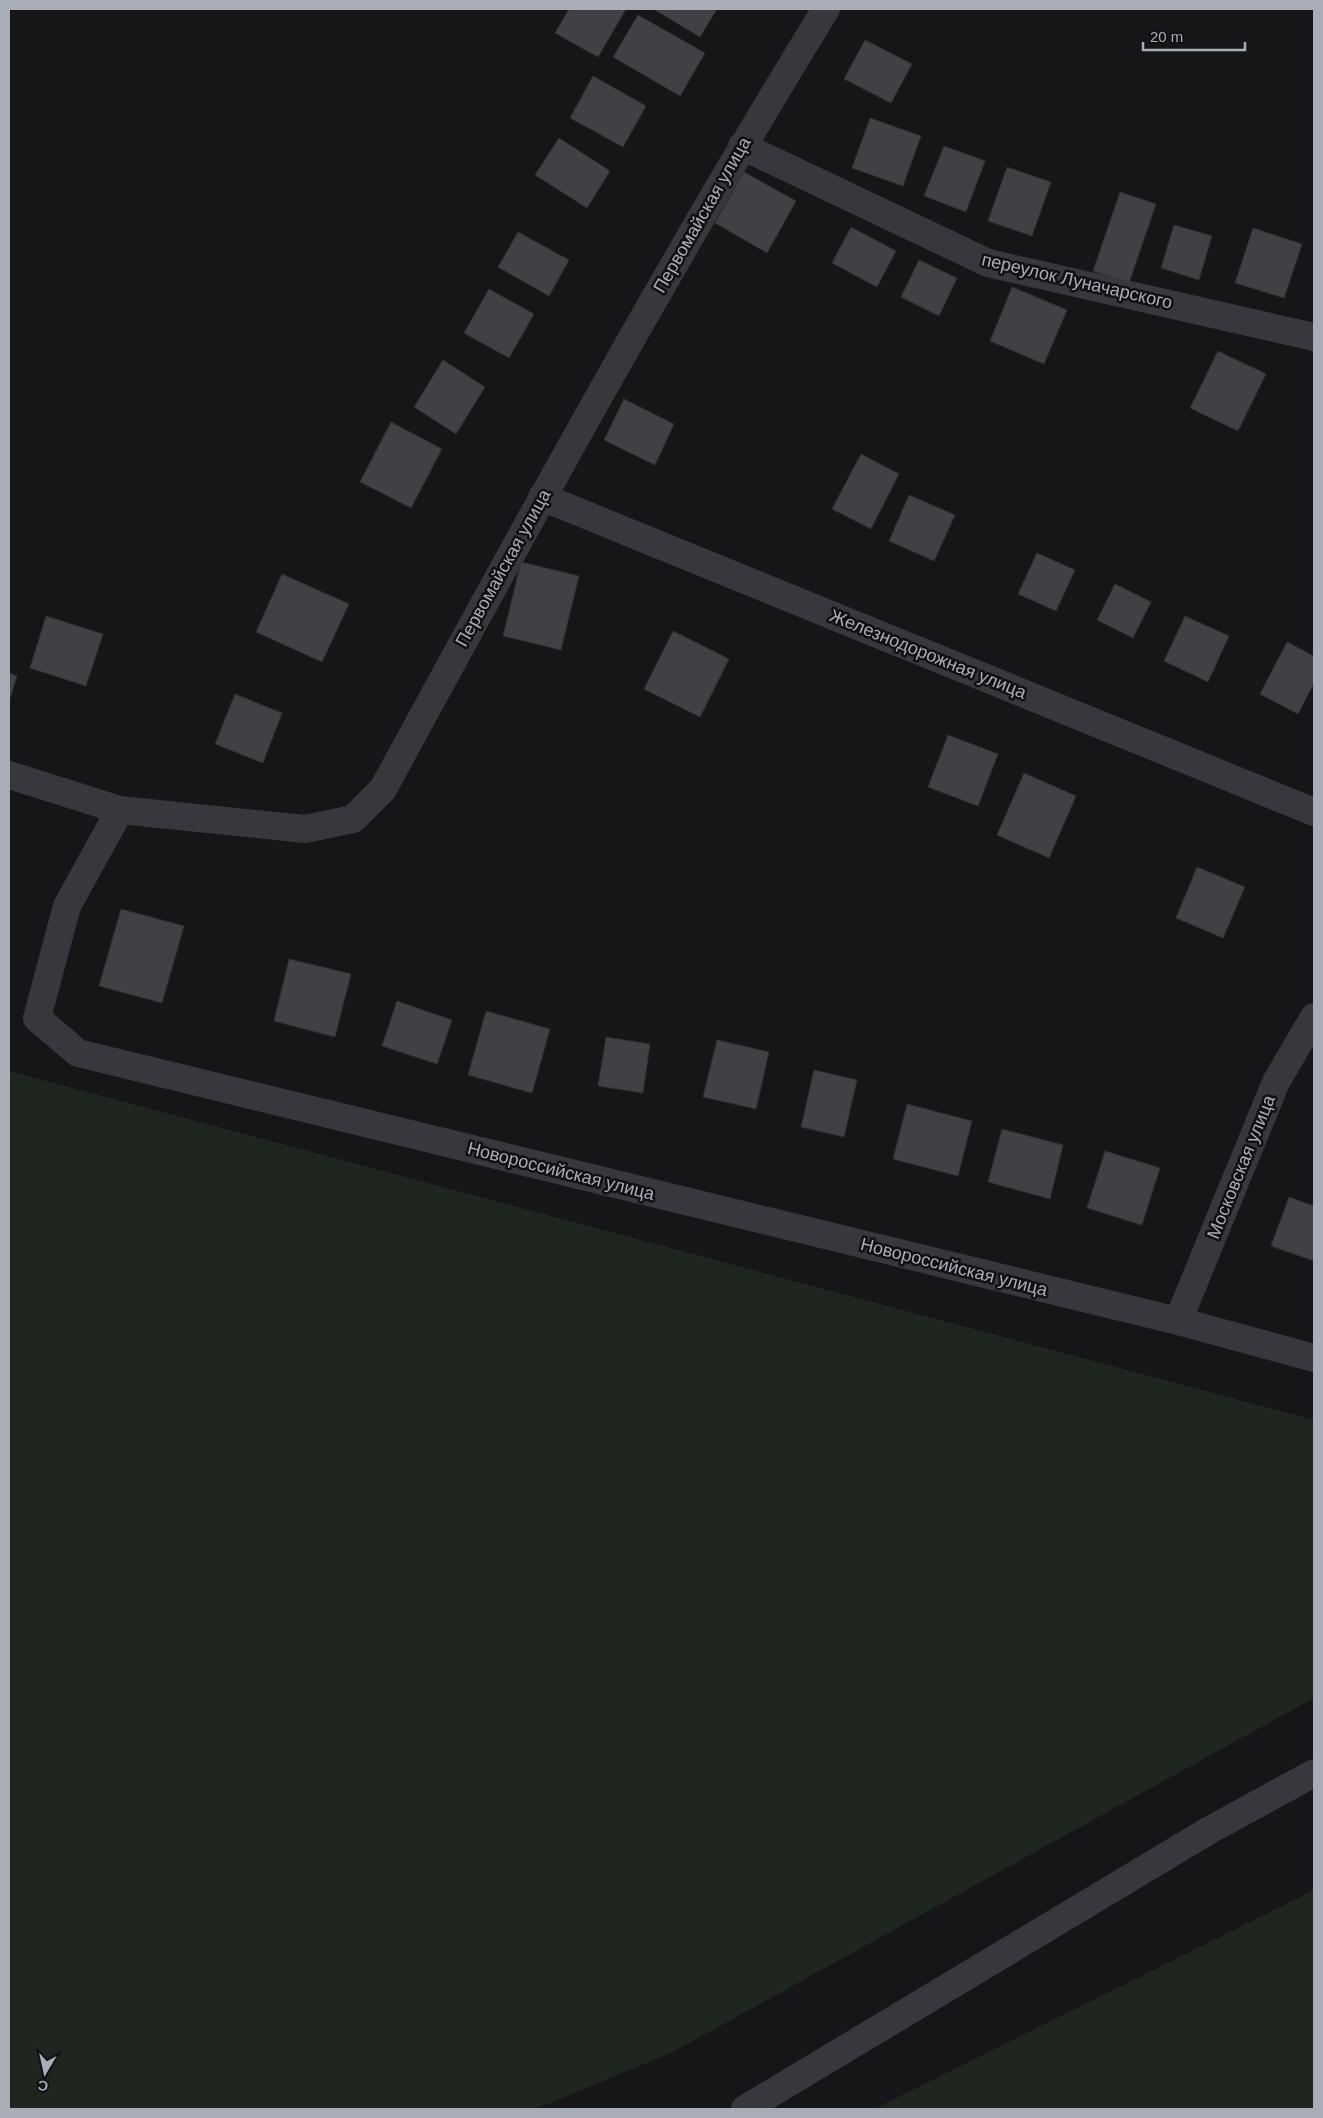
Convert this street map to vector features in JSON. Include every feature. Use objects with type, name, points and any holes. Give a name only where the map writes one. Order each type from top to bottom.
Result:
[{"type":"street","name":"Первомайская улица","points":[[9,775],[120,810],[305,829],[353,819],[383,789],[542,497],[742,146],[826,9]]},
{"type":"street","name":"переулок Луначарского","points":[[742,146],[988,263],[1314,337]]},
{"type":"street","name":"Железнодорожная улица","points":[[542,497],[1314,812]]},
{"type":"street","name":"Новороссийская улица","points":[[120,810],[67,906],[37,1018],[78,1053],[1178,1322],[1314,1358]]},
{"type":"street","name":"Московская улица","points":[[1178,1322],[1276,1082],[1314,1017]]},
{"type":"street","points":[[745,2109],[1208,1831],[1314,1773]]},
{"type":"shaded area","points":[[9,1071],[1314,1420],[1314,1698],[673,2052],[536,2109],[9,2109]]},
{"type":"shaded area","points":[[1314,1890],[1314,2109],[874,2109]]},
{"type":"building","points":[[569,9],[626,9],[598,57],[555,33]]},
{"type":"building","points":[[656,9],[717,9],[700,37]]},
{"type":"building","points":[[638,15],[705,53],[680,96],[613,57]]},
{"type":"building","points":[[865,40],[912,64],[891,103],[844,79]]},
{"type":"building","points":[[593,76],[646,106],[623,147],[570,118]]},
{"type":"building","points":[[870,118],[921,136],[903,186],[852,168]]},
{"type":"building","points":[[559,138],[610,171],[587,208],[535,175]]},
{"type":"building","points":[[944,146],[985,161],[966,212],[924,196]]},
{"type":"building","points":[[1007,167],[1051,182],[1032,236],[988,221]]},
{"type":"building","points":[[744,172],[796,201],[767,253],[715,223]]},
{"type":"building","points":[[1120,192],[1156,204],[1129,283],[1093,271]]},
{"type":"building","points":[[1174,225],[1212,236],[1199,280],[1161,268]]},
{"type":"building","points":[[851,227],[896,251],[877,287],[832,263]]},
{"type":"building","points":[[1253,228],[1302,244],[1284,298],[1235,283]]},
{"type":"building","points":[[518,232],[569,260],[549,296],[498,267]]},
{"type":"building","points":[[919,260],[957,278],[939,316],[901,297]]},
{"type":"building","points":[[1012,287],[1067,310],[1044,364],[990,341]]},
{"type":"building","points":[[489,289],[534,314],[509,358],[464,333]]},
{"type":"building","points":[[1218,351],[1266,374],[1238,431],[1190,408]]},
{"type":"building","points":[[443,360],[485,387],[456,434],[414,407]]},
{"type":"building","points":[[624,399],[674,424],[655,465],[604,440]]},
{"type":"building","points":[[391,422],[442,449],[411,508],[360,482]]},
{"type":"building","points":[[861,454],[899,474],[871,529],[832,509]]},
{"type":"building","points":[[909,495],[955,515],[934,561],[889,541]]},
{"type":"building","points":[[1037,553],[1075,570],[1056,611],[1018,594]]},
{"type":"building","points":[[521,562],[579,576],[561,650],[503,636]]},
{"type":"building","points":[[282,574],[349,604],[322,662],[256,632]]},
{"type":"building","points":[[1115,584],[1151,602],[1133,638],[1097,620]]},
{"type":"building","points":[[46,616],[103,634],[86,686],[30,668]]},
{"type":"building","points":[[1185,616],[1229,636],[1208,682],[1164,661]]},
{"type":"building","points":[[673,631],[729,659],[700,717],[644,689]]},
{"type":"building","points":[[1287,642],[1314,656],[1314,683],[1298,714],[1260,694]]},
{"type":"building","points":[[9,673],[17,676],[9,702]]},
{"type":"building","points":[[235,694],[282,713],[263,763],[215,744]]},
{"type":"building","points":[[948,735],[998,754],[978,806],[928,787]]},
{"type":"building","points":[[1024,773],[1076,796],[1049,858],[997,835]]},
{"type":"building","points":[[1197,867],[1245,887],[1223,938],[1176,918]]},
{"type":"building","points":[[121,909],[184,926],[162,1003],[99,986]]},
{"type":"building","points":[[289,959],[351,974],[335,1037],[274,1021]]},
{"type":"building","points":[[397,1001],[452,1020],[437,1064],[382,1046]]},
{"type":"building","points":[[486,1011],[550,1029],[532,1093],[468,1075]]},
{"type":"building","points":[[606,1037],[650,1044],[643,1093],[598,1086]]},
{"type":"building","points":[[717,1040],[769,1052],[756,1109],[703,1097]]},
{"type":"building","points":[[814,1070],[857,1080],[844,1137],[801,1127]]},
{"type":"building","points":[[907,1104],[972,1121],[958,1176],[893,1159]]},
{"type":"building","points":[[1002,1129],[1063,1145],[1050,1199],[988,1182]]},
{"type":"building","points":[[1105,1151],[1160,1168],[1142,1225],[1087,1208]]},
{"type":"building","points":[[1289,1197],[1314,1206],[1314,1261],[1271,1246]]}]
